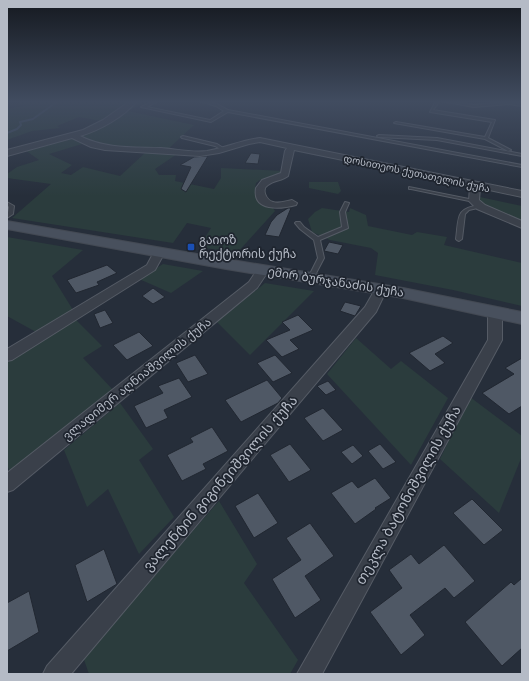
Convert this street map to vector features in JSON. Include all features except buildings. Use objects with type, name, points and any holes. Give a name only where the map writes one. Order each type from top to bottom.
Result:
[{"type":"street","points":[[7,153],[81,133]]},
{"type":"street","name":"დოსითეოს ქუთათელის ქუჩა","points":[[74,136],[86,142],[122,150],[195,153],[213,152],[249,141],[260,140],[522,194]]},
{"type":"street","points":[[292,147],[289,151],[286,174],[280,179],[263,183],[259,194],[264,202],[269,205],[286,205],[292,203]]},
{"type":"street","points":[[475,185],[477,203],[522,225]]},
{"type":"street","name":"ემირ ბურჯანაძის ქუჩა","points":[[7,226],[381,289],[522,318]]},
{"type":"street","points":[[7,356],[151,267],[159,252]]},
{"type":"street","name":"ვლადიმერ აღნიაშვილის ქუჩა","points":[[7,484],[253,285],[263,270]]},
{"type":"street","name":"ვალენტინ გიგინეიშვილის ქუჩა","points":[[55,674],[371,309],[381,289]]},
{"type":"street","name":"თეკლა ბატონიშვილის ქუჩა","points":[[309,674],[495,340],[495,312]]},
{"type":"lane","points":[[344,133],[522,166]]},
{"type":"lane","points":[[455,133],[486,138],[516,154]]},
{"type":"lane","points":[[486,138],[488,133]]},
{"type":"lane","points":[[351,134],[437,139],[522,155]]},
{"type":"lane","points":[[183,137],[216,145],[223,149]]},
{"type":"lane","points":[[411,188],[477,203]]},
{"type":"lane","points":[[7,203],[12,206],[10,214],[7,216]]},
{"type":"lane","points":[[317,239],[345,228],[342,214],[343,208],[347,203]]},
{"type":"lane","points":[[459,239],[462,214],[464,210],[477,203]]},
{"type":"lane","points":[[298,223],[302,228],[317,239],[321,258],[310,278]]},
{"type":"shaded area","points":[[7,133],[27,133],[7,140]]},
{"type":"shaded area","points":[[87,133],[186,133],[166,151],[107,146],[80,138]]},
{"type":"shaded area","points":[[73,139],[82,144],[49,154],[72,165],[61,173],[71,175],[83,167],[120,176],[146,152],[177,154],[155,169],[159,175],[176,175],[175,181],[214,189],[221,178],[221,168],[283,171],[282,175],[260,180],[256,183],[255,188],[258,200],[264,205],[273,208],[275,211],[237,253],[199,247],[211,228],[187,223],[173,243],[12,218],[51,184],[7,178],[7,174],[17,167],[39,160],[25,150]]},
{"type":"shaded area","points":[[309,182],[338,182],[341,191],[338,194],[309,188]]},
{"type":"shaded area","points":[[480,197],[522,206],[522,223],[500,214],[480,202]]},
{"type":"shaded area","points":[[322,208],[349,212],[350,208],[366,215],[368,226],[412,235],[417,232],[447,237],[444,245],[522,263],[522,306],[453,290],[375,275],[378,253],[371,248],[330,240],[312,232],[308,219]]},
{"type":"shaded area","points":[[7,237],[83,250],[52,276],[73,310],[36,332],[7,316]]},
{"type":"shaded area","points":[[163,264],[203,271],[171,293],[139,279]]},
{"type":"shaded area","points":[[265,283],[314,291],[250,355],[217,322]]},
{"type":"shaded area","points":[[75,319],[102,346],[83,358],[114,391],[11,474],[7,465],[7,363]]},
{"type":"shaded area","points":[[356,338],[391,369],[401,361],[448,398],[411,465],[327,374]]},
{"type":"shaded area","points":[[470,397],[522,436],[522,456],[499,513],[440,459]]},
{"type":"shaded area","points":[[120,403],[153,449],[139,460],[174,517],[139,554],[108,489],[87,507],[64,450]]},
{"type":"shaded area","points":[[219,501],[257,564],[244,583],[298,660],[290,674],[89,674],[83,657]]},
{"type":"place","name":"გაიოზ რექტორის ქუჩა","points":[[191,247]]}]
